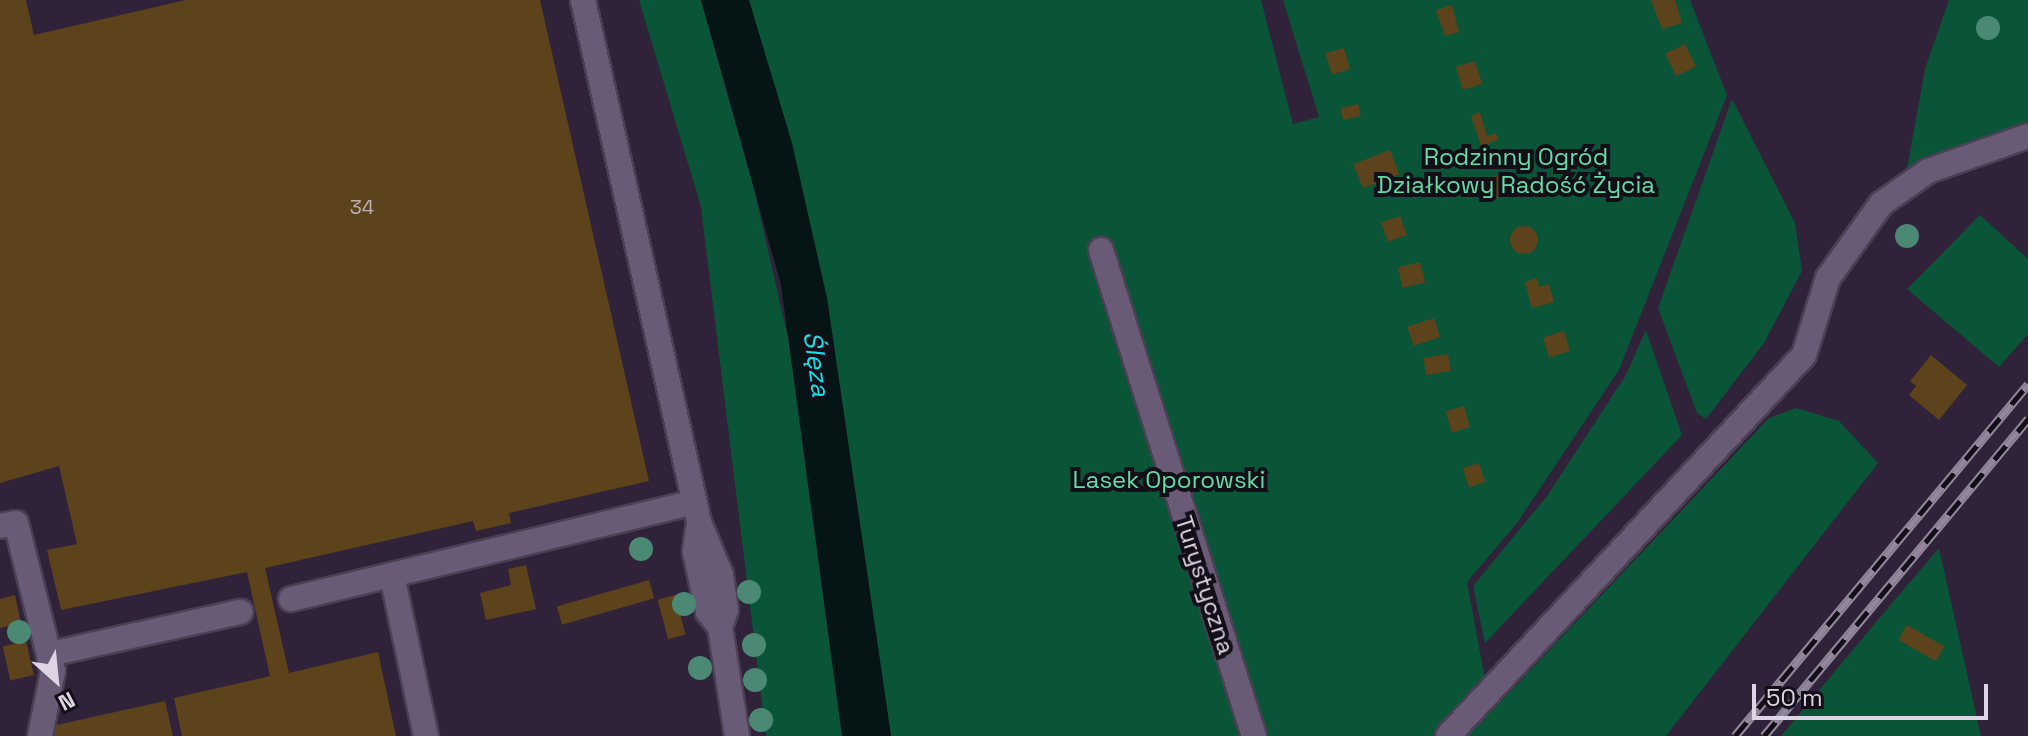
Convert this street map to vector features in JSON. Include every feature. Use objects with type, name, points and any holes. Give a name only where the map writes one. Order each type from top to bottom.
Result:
[{"type":"lane","points":[[583,0],[697,512],[695,552],[708,612],[720,627],[737,736]]},
{"type":"lane","points":[[1448,736],[1804,355],[1828,278],[1881,204],[1928,171],[2028,136]]},
{"type":"lane","name":"Turystyczna","points":[[1101,250],[1254,736]]},
{"type":"lane","points":[[291,599],[697,512]]},
{"type":"lane","points":[[0,526],[16,523],[50,654],[53,671],[40,736]]},
{"type":"lane","points":[[392,575],[426,736]]},
{"type":"lane","points":[[50,654],[240,612]]},
{"type":"green space","points":[[639,0],[701,0],[737,115],[796,373],[842,736],[766,736],[701,207]]},
{"type":"green space","name":"Lasek Oporowski","points":[[749,0],[1261,0],[1293,124],[1319,117],[1283,0],[1690,0],[1727,95],[1619,370],[1517,523],[1467,582],[1491,712],[1769,418],[1796,408],[1839,421],[1878,463],[1666,736],[891,736],[827,298]]},
{"type":"green space","points":[[1949,0],[2028,0],[2028,129],[1906,174],[1925,69]]},
{"type":"green space","points":[[1732,99],[1795,223],[1802,271],[1764,343],[1706,419],[1697,413],[1658,308]]},
{"type":"green space","points":[[1980,215],[2028,259],[2028,334],[1999,367],[1907,289]]},
{"type":"green space","points":[[1646,330],[1682,435],[1485,643],[1473,586],[1547,496],[1626,375]]},
{"type":"green space","points":[[1939,548],[1981,736],[1781,736],[1881,616]]},
{"type":"water","name":"Ślęza","points":[[701,0],[749,0],[792,143],[827,298],[891,736],[842,736],[781,285]]},
{"type":"building","points":[[0,0],[26,0],[34,35],[186,0],[540,0],[649,481],[509,513],[511,523],[476,531],[473,521],[265,568],[289,673],[378,652],[396,736],[182,736],[174,698],[270,676],[247,572],[61,610],[47,550],[77,544],[59,466],[0,483]]},
{"type":"building","points":[[1651,0],[1675,0],[1682,23],[1662,29]]},
{"type":"building","points":[[1452,5],[1459,32],[1445,36],[1436,10]]},
{"type":"building","points":[[1685,44],[1696,66],[1676,76],[1665,54]]},
{"type":"building","points":[[1344,48],[1350,69],[1332,74],[1326,53]]},
{"type":"building","points":[[1475,61],[1482,84],[1463,90],[1456,67]]},
{"type":"building","points":[[1358,104],[1361,116],[1343,120],[1341,108]]},
{"type":"building","points":[[1480,112],[1487,136],[1496,133],[1498,140],[1481,146],[1471,116]]},
{"type":"building","points":[[1390,150],[1399,174],[1363,188],[1354,164]]},
{"type":"building","points":[[1512,171],[1518,192],[1492,200],[1486,178]]},
{"type":"building","points":[[1400,216],[1407,235],[1388,242],[1381,223]]},
{"type":"building","points":[[1524,226],[1534,230],[1538,240],[1534,250],[1524,254],[1514,250],[1510,240],[1514,230]]},
{"type":"building","points":[[1420,262],[1425,282],[1403,288],[1398,268]]},
{"type":"building","points":[[1537,278],[1539,287],[1549,284],[1554,302],[1532,308],[1525,282]]},
{"type":"building","points":[[1434,318],[1440,337],[1414,346],[1407,327]]},
{"type":"building","points":[[1564,331],[1570,351],[1549,358],[1543,337]]},
{"type":"building","points":[[1448,354],[1451,371],[1426,375],[1423,358]]},
{"type":"building","points":[[1931,355],[1967,385],[1939,420],[1909,395],[1916,386],[1910,381]]},
{"type":"building","points":[[1464,406],[1470,427],[1452,432],[1446,411]]},
{"type":"building","points":[[1479,463],[1485,482],[1469,487],[1463,468]]},
{"type":"building","points":[[526,565],[536,609],[486,620],[480,593],[511,585],[508,569]]},
{"type":"building","points":[[649,580],[654,598],[562,625],[557,606]]},
{"type":"building","points":[[15,595],[21,623],[0,628],[0,599]]},
{"type":"building","points":[[675,595],[686,635],[668,639],[658,600]]},
{"type":"building","points":[[1907,625],[1944,646],[1936,661],[1898,640]]},
{"type":"building","points":[[26,641],[34,675],[10,681],[3,646]]},
{"type":"building","points":[[165,701],[173,736],[54,736],[52,726]]},
{"type":"railway","points":[[1735,736],[2028,384]]},
{"type":"railway","points":[[1764,736],[2028,419]]},
{"type":"park label","name":"Rodzinny Ogród Działkowy Radość Życia","points":[[1516,171]]}]
